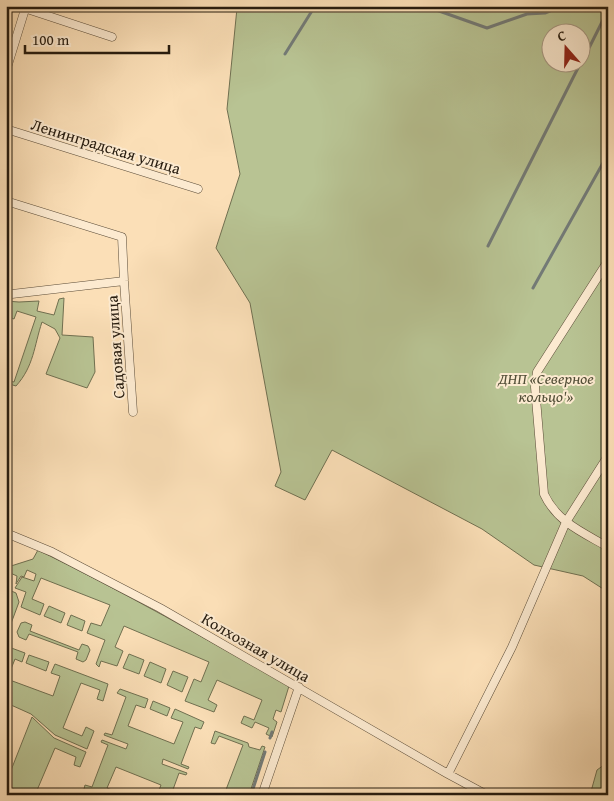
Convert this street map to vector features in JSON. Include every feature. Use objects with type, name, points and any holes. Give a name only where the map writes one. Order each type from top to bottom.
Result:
[{"type":"street","points":[[6,70],[23,7],[112,37]]},
{"type":"street","name":"Ленинградская улица","points":[[6,129],[198,189]]},
{"type":"street","name":"Садовая улица","points":[[6,201],[122,237],[133,412]]},
{"type":"street","points":[[608,260],[537,372],[535,386],[544,494],[550,507],[566,522],[608,547]]},
{"type":"street","points":[[6,293],[12,294],[124,281]]},
{"type":"street","points":[[448,774],[512,647],[566,522],[608,456]]},
{"type":"street","name":"Колхозная улица","points":[[6,533],[42,547],[160,608],[487,795]]},
{"type":"street","points":[[262,795],[299,688]]},
{"type":"green space","name":"ДНП «Северное кольцо'»","points":[[239,6],[608,6],[608,592],[583,576],[534,565],[482,529],[332,450],[305,500],[275,486],[281,472],[250,303],[216,248],[240,174],[227,109],[237,8]]},
{"type":"green space","points":[[64,298],[62,335],[93,337],[95,372],[87,388],[46,374],[60,338],[55,329],[42,322],[27,371],[16,386],[6,383],[6,380],[14,382],[36,317],[17,311],[14,319],[6,316],[6,301],[39,301],[37,311],[54,315],[59,299]]},
{"type":"green space","points":[[38,550],[196,633],[289,686],[281,712],[276,710],[273,719],[277,722],[272,737],[266,734],[269,728],[255,722],[252,728],[241,723],[244,716],[254,720],[262,700],[217,680],[208,700],[217,705],[214,712],[185,701],[194,679],[201,682],[209,662],[124,626],[115,647],[123,651],[117,666],[101,661],[99,667],[96,664],[105,640],[87,633],[91,623],[101,626],[110,605],[41,578],[32,599],[44,604],[40,615],[21,607],[26,592],[15,588],[22,577],[34,581],[36,574],[27,570],[24,577],[21,576],[16,584],[17,576],[8,572],[11,566],[33,559]]},
{"type":"green space","points":[[9,590],[16,593],[19,602],[9,629],[6,631],[6,596]]},
{"type":"green space","points":[[49,606],[65,613],[61,623],[44,616]]},
{"type":"green space","points":[[71,615],[85,621],[82,631],[67,625]]},
{"type":"green space","points":[[25,622],[32,625],[30,631],[79,650],[82,644],[88,646],[90,650],[86,660],[83,662],[76,659],[78,652],[29,634],[26,640],[19,637],[17,632],[21,623]]},
{"type":"green space","points":[[6,646],[25,653],[22,662],[15,659],[7,679],[53,696],[60,676],[51,673],[55,664],[108,684],[103,701],[97,699],[100,690],[81,683],[63,728],[82,736],[86,727],[94,731],[87,749],[55,735],[31,714],[11,705],[6,696]]},
{"type":"green space","points":[[129,654],[144,660],[139,674],[123,668]]},
{"type":"green space","points":[[29,655],[49,662],[46,671],[26,663]]},
{"type":"green space","points":[[150,662],[166,669],[161,683],[144,676]]},
{"type":"green space","points":[[173,671],[188,677],[182,692],[167,685]]},
{"type":"green space","points":[[120,689],[148,699],[145,708],[136,705],[128,726],[174,744],[183,722],[171,718],[175,709],[204,722],[201,729],[195,727],[181,764],[189,767],[188,769],[163,759],[162,764],[187,773],[186,775],[179,773],[171,795],[157,795],[161,785],[116,767],[107,788],[117,792],[116,795],[84,795],[83,793],[85,785],[92,787],[108,745],[101,742],[102,740],[126,749],[128,744],[104,735],[105,733],[112,735],[126,697],[117,693]]},
{"type":"green space","points":[[153,701],[170,708],[167,716],[150,709]]},
{"type":"green space","points":[[32,717],[54,738],[86,752],[80,767],[74,765],[76,757],[55,748],[35,795],[23,795],[23,793],[6,786],[6,783]]},
{"type":"green space","points":[[215,731],[248,743],[249,747],[260,750],[262,746],[265,747],[249,795],[224,795],[243,745],[219,736],[215,744],[211,743]]},
{"type":"green space","points":[[608,762],[608,795],[590,795],[597,770]]},
{"type":"waterway","points":[[285,54],[315,6]]},
{"type":"waterway","points":[[425,6],[487,28],[527,14],[545,13],[562,6]]},
{"type":"waterway","points":[[592,42],[608,10]]},
{"type":"waterway","points":[[488,246],[576,72]]},
{"type":"waterway","points":[[533,288],[608,154]]},
{"type":"waterway","points":[[270,738],[272,732]]},
{"type":"waterway","points":[[251,795],[265,752]]}]
